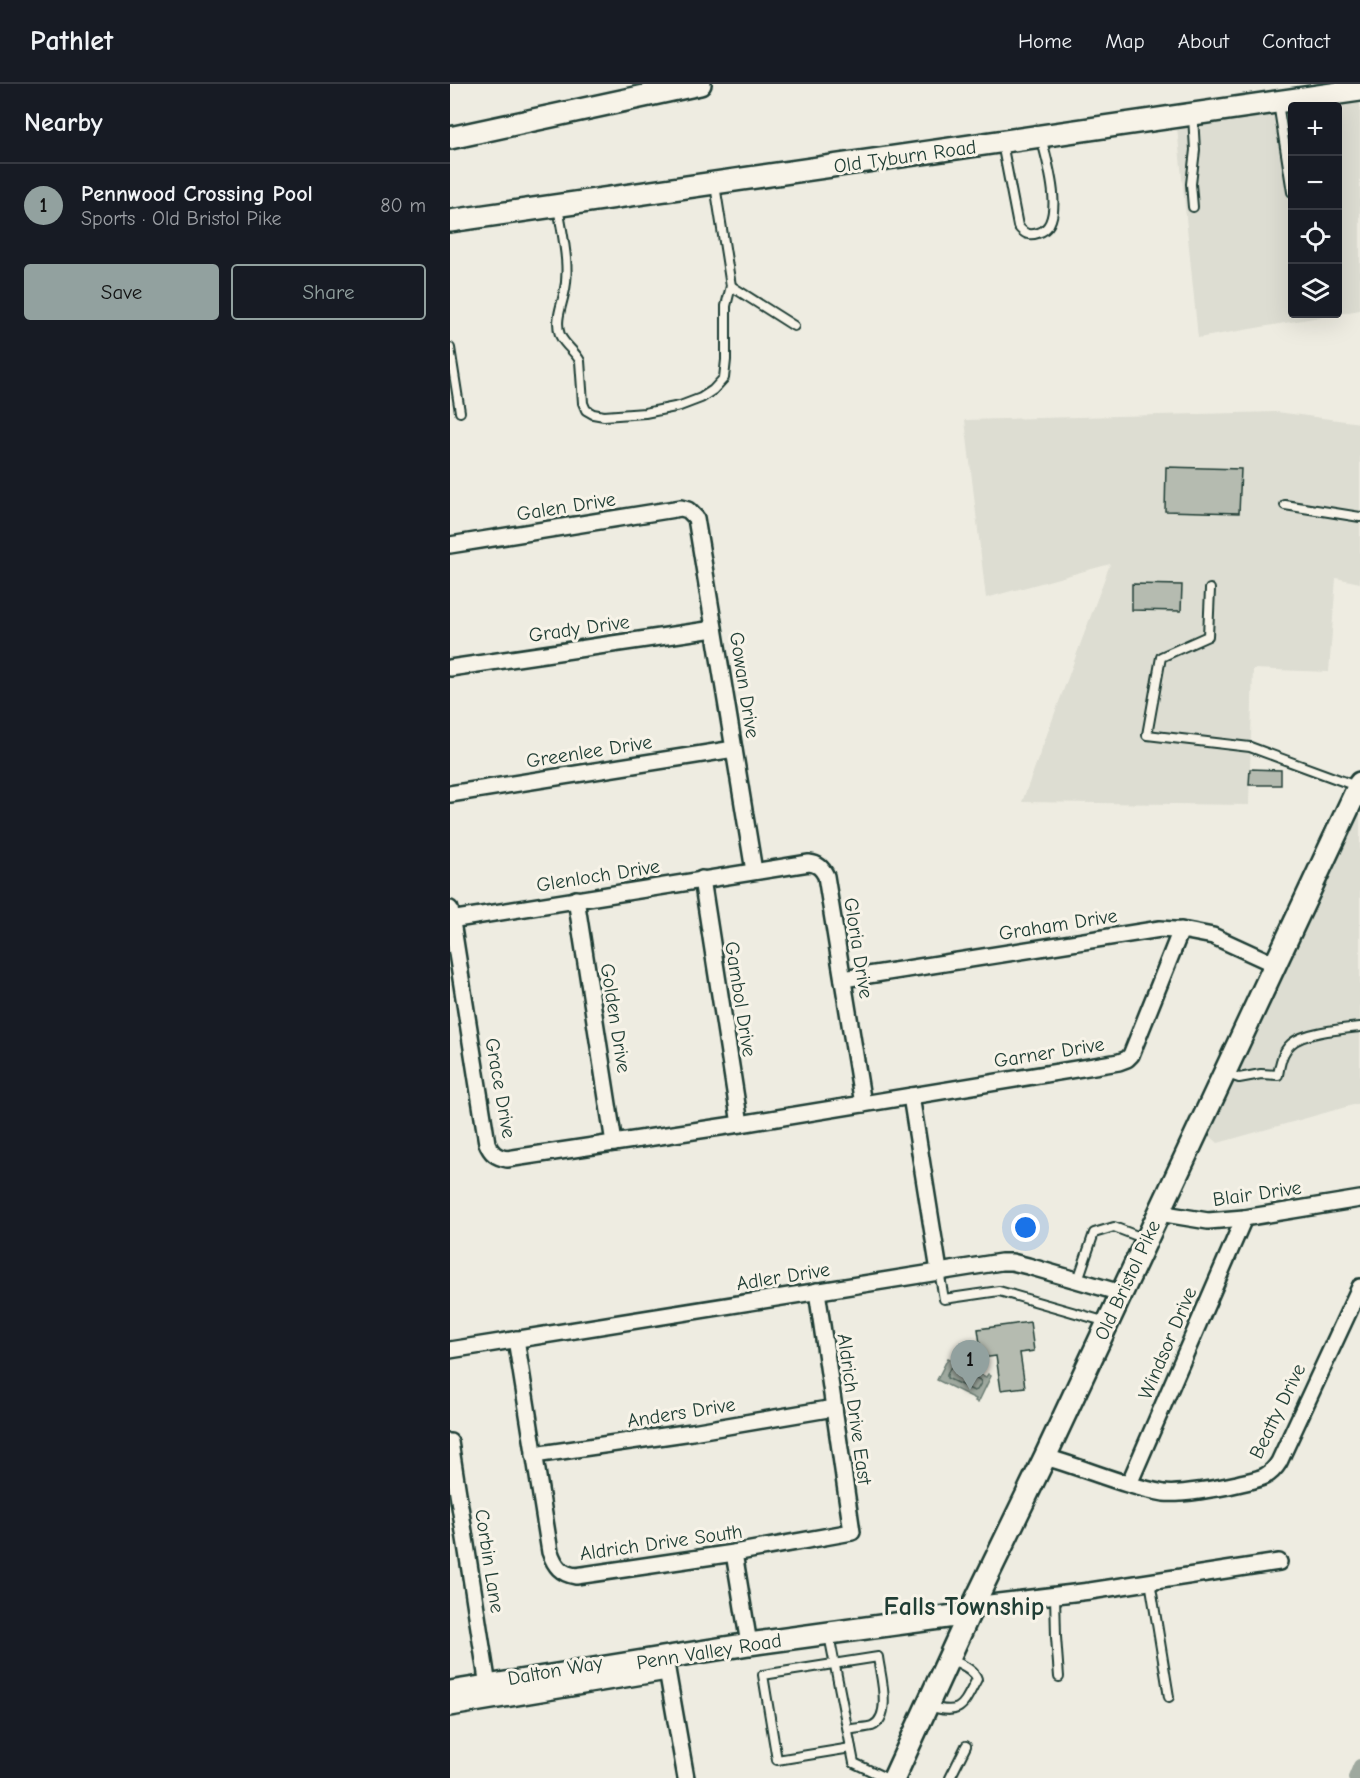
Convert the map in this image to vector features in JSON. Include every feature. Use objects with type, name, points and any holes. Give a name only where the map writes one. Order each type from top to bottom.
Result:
[{"type":"main road","points":[[450,138],[700,84]]},
{"type":"main road","name":"Old Tyburn Road","points":[[450,221],[1193,113],[1360,93]]},
{"type":"main road","name":"Old Bristol Pike","points":[[894,1778],[1359,785]]},
{"type":"main road","name":"Penn Valley Road","points":[[450,1692],[666,1665],[749,1644],[829,1634],[971,1610]]},
{"type":"street","name":"Galen Drive","points":[[450,545],[681,508],[688,510]]},
{"type":"street","name":"Gowan Drive","points":[[688,510],[696,518],[754,871]]},
{"type":"street","name":"Grady Drive","points":[[450,668],[714,629]]},
{"type":"street","name":"Greenlee Drive","points":[[450,794],[734,749]]},
{"type":"street","name":"Gloria Drive","points":[[754,871],[809,863],[821,868],[826,876],[863,1104]]},
{"type":"street","name":"Glenloch Drive","points":[[451,916],[754,871]]},
{"type":"street","name":"Gambol Drive","points":[[702,879],[740,1124]]},
{"type":"street","name":"Golden Drive","points":[[576,899],[614,1143]]},
{"type":"street","name":"Grace Drive","points":[[451,916],[487,1143],[490,1150],[500,1158],[507,1159],[614,1143]]},
{"type":"street","name":"Graham Drive","points":[[843,979],[1160,930],[1180,930],[1214,936],[1274,964]]},
{"type":"street","name":"Garner Drive","points":[[614,1143],[1127,1059],[1131,1055],[1180,930]]},
{"type":"street","points":[[911,1096],[939,1271]]},
{"type":"street","name":"Blair Drive","points":[[1159,1213],[1208,1221],[1244,1218],[1360,1199]]},
{"type":"street","name":"Windsor Drive","points":[[1129,1484],[1244,1218]]},
{"type":"street","name":"Adler Drive","points":[[450,1350],[1001,1262],[1012,1262],[1121,1293]]},
{"type":"street","name":"Beatty Drive","points":[[1046,1457],[1129,1484],[1166,1493],[1218,1488],[1267,1477],[1274,1472],[1360,1287]]},
{"type":"street","name":"Aldrich Drive East","points":[[817,1291],[852,1532]]},
{"type":"street","name":"Aldrich Drive South","points":[[516,1339],[550,1552],[553,1562],[563,1572],[576,1576],[734,1553],[852,1532]]},
{"type":"street","name":"Anders Drive","points":[[534,1455],[834,1408]]},
{"type":"street","name":"Corbin Lane","points":[[450,1444],[488,1686]]},
{"type":"street","points":[[734,1553],[749,1644]]},
{"type":"street","name":"Penn Valley Road","points":[[971,1610],[1055,1595],[1280,1562]]},
{"type":"street","points":[[666,1665],[686,1778]]},
{"type":"street","name":"Dalton Way","points":[[450,1692],[666,1665]]},
{"type":"lane","points":[[1278,102],[1288,162]]},
{"type":"lane","points":[[1193,113],[1195,150],[1191,184],[1194,207]]},
{"type":"lane","points":[[1002,141],[1018,226],[1023,233],[1030,235],[1041,232],[1048,226],[1054,198],[1041,135]]},
{"type":"lane","points":[[557,205],[567,278],[558,321],[560,334],[580,361],[583,403],[586,410],[593,414],[618,416],[645,413],[680,406],[701,398],[713,390],[723,378],[726,360],[726,306],[731,286],[714,183]]},
{"type":"lane","points":[[731,286],[794,326]]},
{"type":"lane","points":[[450,348],[460,412]]},
{"type":"lane","points":[[1285,505],[1360,517]]},
{"type":"lane","points":[[1210,589],[1209,636],[1161,657],[1147,735],[1250,747],[1359,785]]},
{"type":"lane","points":[[1224,1073],[1239,1078],[1261,1074],[1278,1075],[1281,1058],[1291,1043],[1319,1032],[1360,1027]]},
{"type":"lane","points":[[1077,1280],[1094,1233],[1114,1227],[1146,1239]]},
{"type":"lane","points":[[939,1271],[944,1299],[999,1292],[1107,1322]]},
{"type":"lane","points":[[1150,1581],[1169,1697]]},
{"type":"lane","points":[[1055,1595],[1059,1677]]},
{"type":"lane","points":[[829,1634],[854,1763],[886,1778]]},
{"type":"lane","points":[[848,1730],[871,1726],[881,1718],[885,1704],[878,1657],[763,1676],[777,1760],[851,1748]]},
{"type":"lane","points":[[927,1706],[956,1710],[964,1704],[977,1679],[973,1672],[949,1658]]},
{"type":"lane","points":[[950,1778],[966,1746]]},
{"type":"shaded area","points":[[1360,99],[1360,310],[1342,313],[1342,102],[1339,102]]},
{"type":"shaded area","points":[[1288,110],[1288,318],[1314,318],[1198,338],[1177,127]]},
{"type":"shaded area","points":[[1277,412],[1360,423],[1360,583],[1336,578],[1329,672],[1253,669],[1249,805],[1022,802],[1110,564],[986,598],[965,420]]},
{"type":"shaded area","points":[[1360,775],[1360,1103],[1218,1143],[1195,1122]]},
{"type":"water","points":[[948,1358],[986,1377],[988,1374],[991,1376],[978,1403],[976,1399],[937,1380]]},
{"type":"building","points":[[1166,467],[1241,469],[1239,513],[1165,511]]},
{"type":"building","points":[[1132,584],[1182,585],[1181,611],[1132,610]]},
{"type":"building","points":[[1250,769],[1281,770],[1281,785],[1249,785]]},
{"type":"building","points":[[1030,1322],[1034,1351],[1020,1353],[1025,1387],[1001,1390],[996,1356],[982,1358],[978,1329]]},
{"type":"waterway","points":[[1355,1778],[1360,1766]]},
{"type":"place","name":"Pennwood Crossing Pool","points":[[970,1390]]},
{"type":"district","name":"Falls Township","points":[[964,1606]]}]
